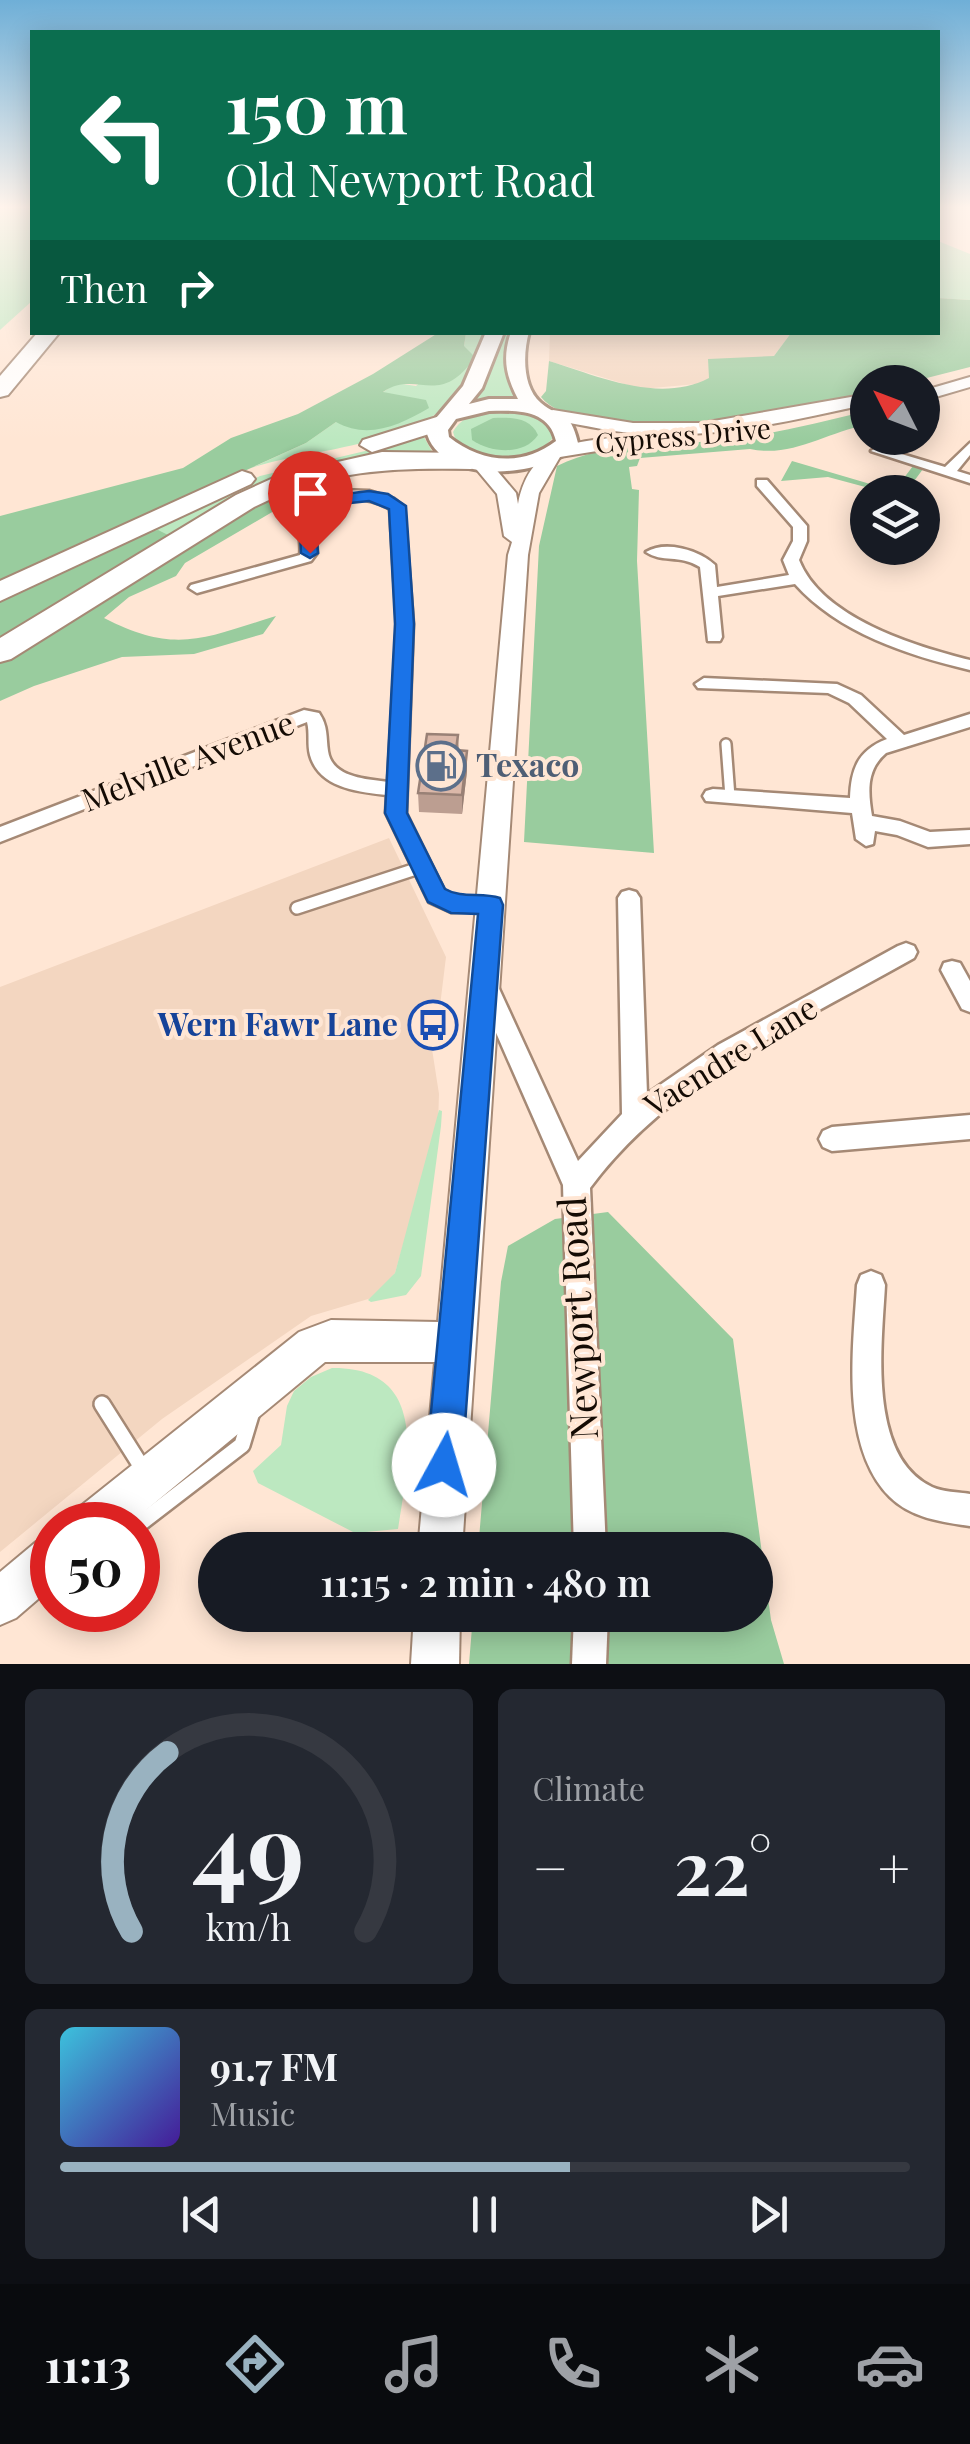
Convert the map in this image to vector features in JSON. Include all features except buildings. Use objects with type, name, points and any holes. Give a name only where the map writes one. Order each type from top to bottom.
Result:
[{"type":"highway","points":[[0,365],[30,331]]},
{"type":"highway","points":[[0,390],[47,335]]},
{"type":"highway","points":[[0,592],[260,471],[395,440],[444,419]]},
{"type":"highway","points":[[0,652],[245,501],[289,480],[382,460],[476,462]]},
{"type":"main road","points":[[494,335],[472,388],[444,419],[439,439],[476,462],[520,466],[554,454],[568,443],[568,437],[520,389],[513,366],[519,335]]},
{"type":"main road","points":[[940,380],[970,372]]},
{"type":"main road","points":[[940,391],[970,382]]},
{"type":"main road","name":"Cypress Drive","points":[[542,411],[630,428],[688,429],[736,426],[850,403]]},
{"type":"main road","points":[[444,419],[489,405],[542,411]]},
{"type":"main road","name":"Cypress Drive","points":[[554,454],[616,441],[735,436],[850,413]]},
{"type":"main road","name":"Newport Road","points":[[518,555],[526,534],[530,484],[554,454]]},
{"type":"main road","name":"Newport Road","points":[[441,1532],[518,555],[506,493],[476,462]]},
{"type":"main road","points":[[120,1502],[313,1346],[330,1340],[456,1342]]},
{"type":"main road","points":[[0,1602],[30,1577]]},
{"type":"main road","points":[[435,1664],[436,1632]]},
{"type":"street","points":[[949,471],[970,448]]},
{"type":"street","points":[[892,455],[970,479]]},
{"type":"street","points":[[762,484],[800,526],[802,534],[791,560],[796,579],[816,598],[877,633],[970,665]]},
{"type":"street","points":[[196,588],[306,558],[310,553],[307,514],[317,501],[382,498],[398,506],[405,624],[394,789],[399,824],[442,901],[491,905]]},
{"type":"street","points":[[654,552],[690,554],[702,560],[712,592],[714,637]]},
{"type":"street","points":[[712,592],[796,579]]},
{"type":"street","points":[[704,684],[730,691],[808,678],[844,692],[899,740]]},
{"type":"street","name":"Melville Avenue","points":[[0,835],[304,716],[313,717],[318,724],[318,756],[332,774],[362,785],[394,789]]},
{"type":"street","points":[[862,822],[856,787],[872,754],[899,740],[954,728],[970,720]]},
{"type":"street","points":[[721,796],[900,828],[928,840],[970,837]]},
{"type":"street","points":[[629,898],[635,1117]]},
{"type":"street","name":"Vaendre Lane","points":[[576,1186],[598,1152],[635,1117],[730,1052],[906,952]]},
{"type":"street","points":[[952,970],[970,1002]]},
{"type":"street","name":"Newport Road","points":[[486,984],[576,1186],[582,1228],[590,1532]]},
{"type":"street","points":[[832,1139],[970,1128]]},
{"type":"street","points":[[871,1285],[866,1381],[876,1449],[892,1476],[910,1493],[948,1510],[970,1510]]},
{"type":"street","points":[[589,1664],[590,1632]]},
{"type":"lane","points":[[721,796],[726,744]]},
{"type":"lane","points":[[296,908],[422,867]]},
{"type":"lane","points":[[160,1508],[242,1445],[256,1390]]},
{"type":"lane","points":[[102,1404],[149,1478]]},
{"type":"shaded area","points":[[550,335],[790,335],[774,356],[697,384],[641,389],[549,361]]},
{"type":"shaded area","points":[[389,838],[446,957],[439,1014],[426,1013],[422,1038],[432,1049],[439,1094],[438,1124],[395,1273],[375,1297],[311,1316],[162,1419],[61,1502],[30,1502],[30,1527],[0,1552],[0,987]]},
{"type":"green space","points":[[0,286],[30,286],[30,303],[0,330]]},
{"type":"green space","points":[[940,286],[970,286],[970,300],[940,298]]},
{"type":"green space","points":[[940,298],[970,300],[970,367],[940,375],[940,365],[850,365],[850,399],[803,411],[718,425],[634,425],[577,417],[556,409],[541,397],[546,391],[549,361],[629,385],[670,388],[709,378],[708,359],[774,356],[790,335],[940,335]]},
{"type":"green space","points":[[435,335],[466,335],[464,346],[475,357],[451,381],[439,385],[407,384],[383,392],[426,400],[429,408],[407,420],[372,430],[336,422],[306,443],[0,582],[0,516],[183,468],[231,438],[298,414]]},
{"type":"green space","points":[[466,335],[488,335],[462,390],[443,409],[420,423],[364,443],[251,468],[306,443],[336,422],[400,397],[382,393],[396,383],[416,386],[464,346]]},
{"type":"green space","points":[[501,335],[513,335],[505,370],[516,399],[470,402],[488,374]]},
{"type":"green space","points":[[500,410],[541,420],[552,429],[552,439],[531,453],[505,458],[478,454],[456,441],[453,432],[462,421]]},
{"type":"green space","points":[[850,415],[850,429],[795,447],[640,458],[637,466],[629,467],[632,489],[639,490],[637,561],[654,853],[524,842],[539,546],[557,466],[618,448],[742,438]]},
{"type":"green space","points":[[493,418],[525,421],[538,435],[524,446],[507,450],[488,448],[472,440],[471,429]]},
{"type":"green space","points":[[424,437],[433,453],[356,459],[170,536],[137,535],[260,476]]},
{"type":"green space","points":[[792,461],[850,478],[850,483],[828,477],[781,481]]},
{"type":"green space","points":[[913,466],[923,469],[919,475],[906,475]]},
{"type":"green space","points":[[295,488],[303,494],[185,563],[176,576],[129,597],[104,618],[151,636],[190,639],[276,616],[263,634],[194,654],[122,657],[0,701],[0,662],[272,493]]},
{"type":"green space","points":[[158,530],[170,536],[0,639],[0,601],[137,535]]},
{"type":"green space","points":[[439,1110],[441,1126],[421,1276],[406,1295],[371,1302],[368,1300],[395,1273]]},
{"type":"green space","points":[[608,1212],[733,1339],[759,1532],[480,1532],[501,1282],[508,1246],[555,1219]]},
{"type":"green space","points":[[332,1368],[364,1372],[385,1384],[399,1401],[408,1449],[398,1529],[353,1532],[258,1483],[253,1471],[281,1445],[287,1406],[294,1391],[311,1377]]},
{"type":"green space","points":[[773,1627],[784,1664],[469,1664],[472,1632],[773,1632]]},
{"type":"place","name":"Texaco","points":[[441,766]]},
{"type":"place","name":"Wern Fawr Lane","points":[[433,1025]]},
{"type":"route","points":[[310,553],[307,514],[317,501],[369,496],[398,506],[405,624],[394,789],[396,813],[436,896],[451,904],[491,905],[476,1124],[444,1465]]}]
